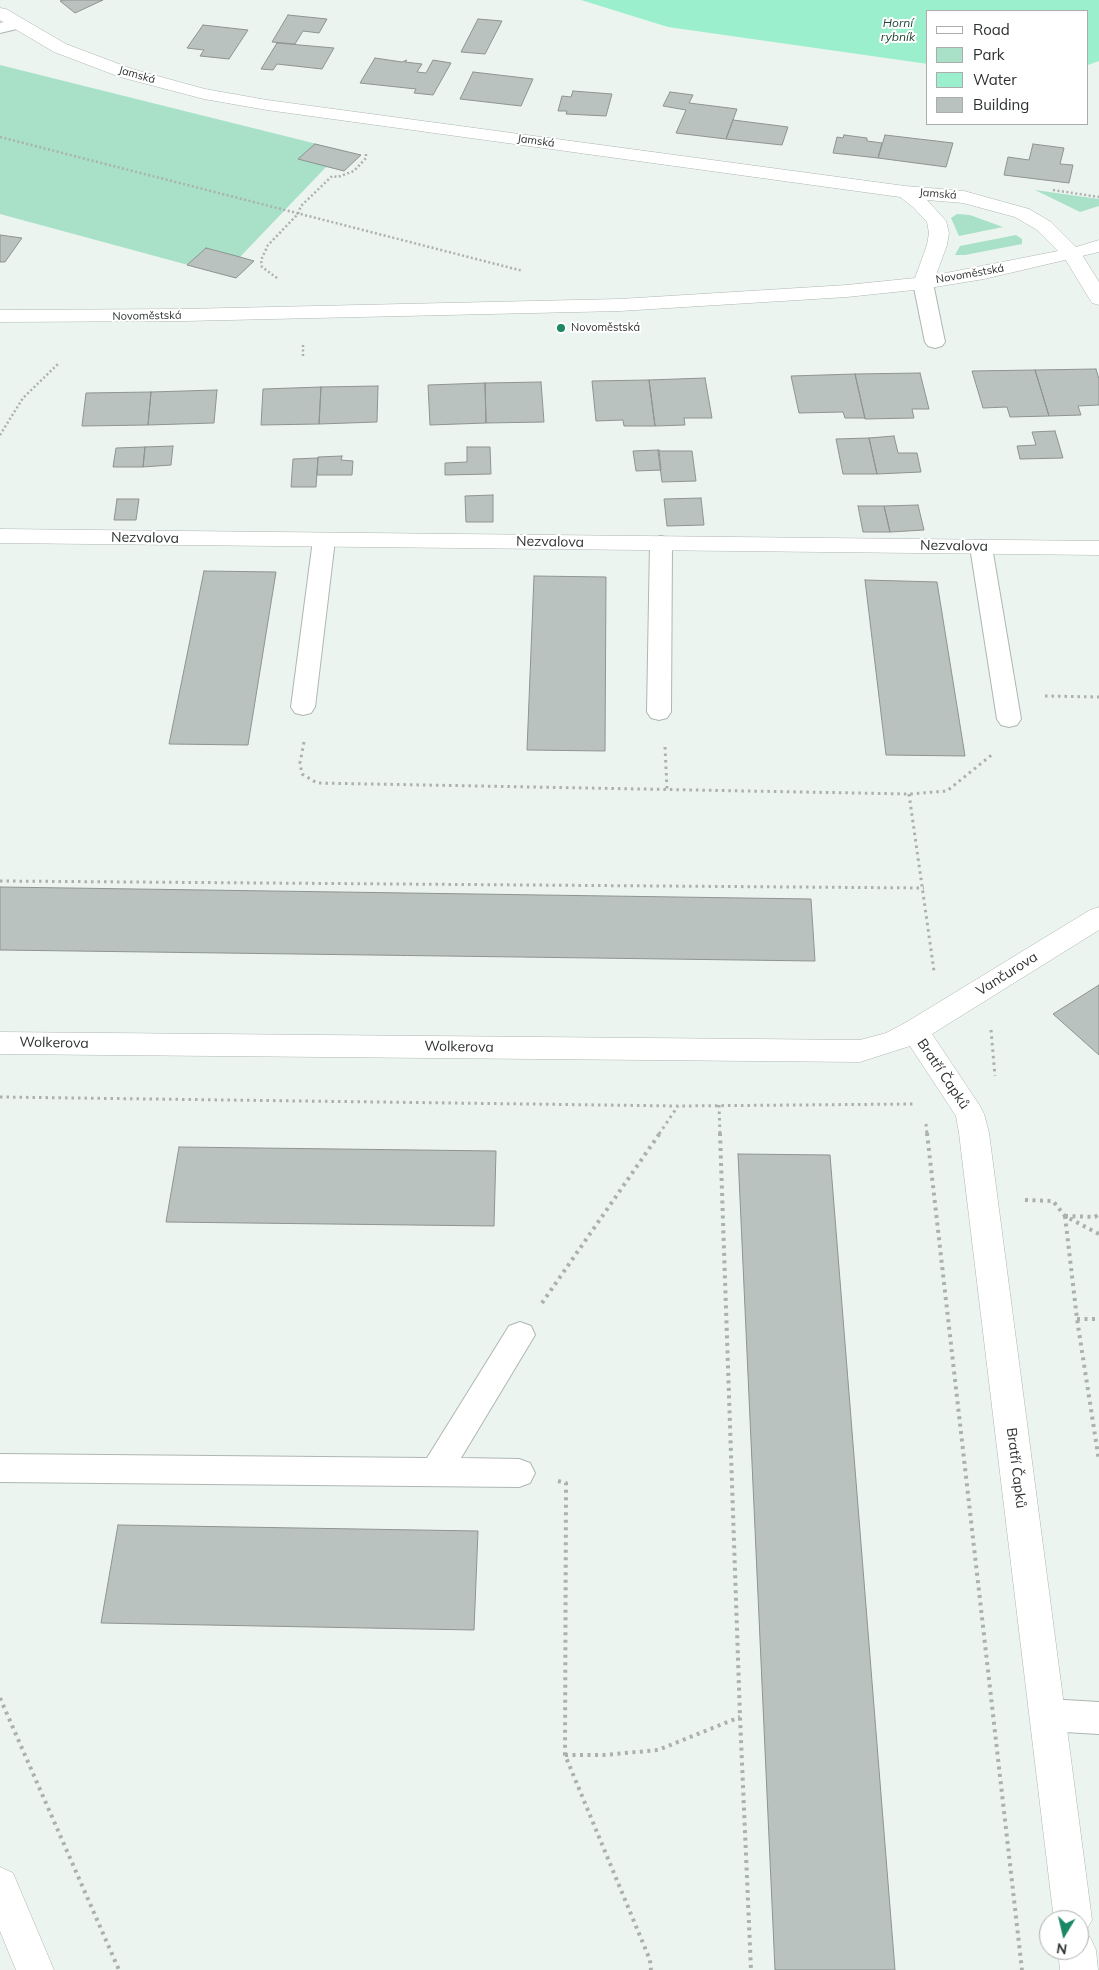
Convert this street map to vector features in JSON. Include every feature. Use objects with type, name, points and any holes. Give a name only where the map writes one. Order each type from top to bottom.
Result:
[{"type":"street","name":"Jamská","points":[[5,22],[60,48],[118,70],[204,94],[277,106],[906,192],[964,197],[1022,213],[1044,226],[1072,254],[1099,299]]},
{"type":"street","points":[[906,192],[920,203],[936,220],[939,233],[937,245],[922,283]]},
{"type":"street","name":"Novoměstská","points":[[0,316],[185,315],[620,305],[847,291],[922,283],[984,273],[1072,254],[1099,246]]},
{"type":"street","name":"Nezvalova","points":[[0,536],[1099,548]]},
{"type":"street","name":"Vančurova","points":[[915,1031],[1099,917]]},
{"type":"street","name":"Wolkerova","points":[[0,1043],[860,1051],[878,1047],[915,1031]]},
{"type":"street","name":"Bratří Čapků","points":[[915,1031],[970,1114],[974,1132],[1072,1910]]},
{"type":"street","points":[[0,1886],[35,1970]]},
{"type":"lane","points":[[922,283],[935,342]]},
{"type":"lane","points":[[303,707],[324,540]]},
{"type":"lane","points":[[659,712],[660,543]]},
{"type":"lane","points":[[982,546],[1009,719]]},
{"type":"lane","points":[[436,1472],[520,1335]]},
{"type":"lane","points":[[0,1468],[519,1473]]},
{"type":"lane","points":[[1047,1715],[1099,1718]]},
{"type":"path","points":[[0,137],[531,274]]},
{"type":"path","points":[[298,214],[302,206],[332,176],[346,175],[362,163],[366,158],[366,150]]},
{"type":"path","points":[[1045,188],[1099,197]]},
{"type":"path","points":[[0,434],[23,398],[60,363]]},
{"type":"path","points":[[1006,696],[1099,697]]},
{"type":"path","points":[[303,707],[308,713],[300,763],[302,774],[317,783],[909,794],[947,790],[1020,732],[1009,719]]},
{"type":"path","points":[[659,712],[663,723],[667,789]]},
{"type":"path","points":[[909,794],[924,888],[935,980]]},
{"type":"path","points":[[0,881],[924,888]]},
{"type":"path","points":[[991,1028],[991,1047],[997,1085]]},
{"type":"path","points":[[0,1097],[678,1106],[924,1104]]},
{"type":"path","points":[[719,1105],[740,1717],[751,1970]]},
{"type":"path","points":[[520,1335],[678,1106]]},
{"type":"path","points":[[925,1114],[1022,1970]]},
{"type":"path","points":[[1021,1200],[1053,1201],[1065,1216],[1099,1234]]},
{"type":"path","points":[[1065,1216],[1095,1216],[1099,1214]]},
{"type":"path","points":[[1065,1216],[1099,1461]]},
{"type":"path","points":[[1078,1319],[1099,1319]]},
{"type":"path","points":[[519,1473],[566,1483],[566,1755],[650,1960],[651,1970]]},
{"type":"path","points":[[0,1698],[119,1970]]},
{"type":"path","points":[[566,1755],[604,1755],[658,1750],[740,1717]]},
{"type":"green space","points":[[0,65],[361,155],[344,171],[326,167],[240,257],[254,261],[236,278],[0,214]]},
{"type":"green space","points":[[1035,190],[1099,199],[1099,206],[1080,212]]},
{"type":"green space","points":[[957,214],[970,215],[1003,227],[959,236],[951,218]]},
{"type":"green space","points":[[1016,235],[1022,239],[1022,244],[965,255],[955,255],[960,246]]},
{"type":"water","name":"Horní rybník","points":[[581,0],[1099,0],[1099,61],[1089,65],[1089,10],[926,10],[926,64],[668,27]]},
{"type":"building","points":[[103,0],[75,13],[60,1]]},
{"type":"building","points":[[288,15],[327,19],[319,33],[303,31],[295,44],[272,42]]},
{"type":"building","points":[[478,19],[502,21],[485,54],[461,52]]},
{"type":"building","points":[[203,25],[248,30],[229,59],[200,56],[204,50],[187,48]]},
{"type":"building","points":[[277,43],[334,48],[322,69],[277,64],[273,70],[261,69]]},
{"type":"building","points":[[375,58],[402,62],[407,60],[405,62],[422,64],[417,72],[426,73],[433,60],[451,63],[433,95],[414,93],[416,89],[360,83]]},
{"type":"building","points":[[473,72],[533,79],[521,106],[460,99]]},
{"type":"building","points":[[573,91],[612,94],[606,116],[566,114],[567,111],[558,111],[562,96],[571,97]]},
{"type":"building","points":[[670,92],[693,95],[689,103],[737,109],[726,139],[676,133],[686,110],[663,106]]},
{"type":"building","points":[[733,120],[788,127],[782,145],[726,139]]},
{"type":"building","points":[[844,135],[867,138],[867,141],[882,143],[878,158],[833,153],[837,137],[843,138]]},
{"type":"building","points":[[885,135],[953,143],[946,167],[878,158]]},
{"type":"building","points":[[315,144],[361,155],[344,171],[298,159]]},
{"type":"building","points":[[1033,144],[1064,148],[1060,164],[1073,165],[1069,183],[1004,175],[1008,157],[1029,160]]},
{"type":"building","points":[[0,235],[22,238],[5,262],[0,262]]},
{"type":"building","points":[[206,248],[254,261],[236,278],[187,265]]},
{"type":"building","points":[[1096,369],[1099,379],[1099,405],[1078,406],[1081,415],[1049,416],[1035,370]]},
{"type":"building","points":[[1035,370],[1049,416],[1010,417],[1007,407],[983,408],[972,371]]},
{"type":"building","points":[[920,373],[929,409],[912,409],[914,418],[865,419],[855,374]]},
{"type":"building","points":[[855,374],[865,418],[845,418],[843,412],[799,413],[791,376]]},
{"type":"building","points":[[705,378],[712,418],[684,418],[685,425],[655,426],[649,380]]},
{"type":"building","points":[[649,380],[655,426],[624,426],[623,420],[596,421],[592,381]]},
{"type":"building","points":[[541,382],[544,422],[486,423],[485,383]]},
{"type":"building","points":[[485,383],[486,423],[430,425],[428,385]]},
{"type":"building","points":[[378,386],[377,422],[319,424],[321,387]]},
{"type":"building","points":[[321,387],[319,424],[261,425],[263,389]]},
{"type":"building","points":[[217,390],[214,423],[148,425],[151,392]]},
{"type":"building","points":[[151,392],[148,425],[82,426],[86,393]]},
{"type":"building","points":[[1055,431],[1063,458],[1020,459],[1017,446],[1036,445],[1032,432]]},
{"type":"building","points":[[894,436],[898,453],[917,453],[921,472],[877,474],[869,438]]},
{"type":"building","points":[[869,438],[877,474],[843,474],[836,439]]},
{"type":"building","points":[[173,446],[171,465],[143,467],[145,447]]},
{"type":"building","points":[[145,447],[143,467],[113,467],[116,448]]},
{"type":"building","points":[[467,447],[490,447],[491,474],[445,475],[445,463],[467,462]]},
{"type":"building","points":[[659,450],[661,470],[636,471],[633,451]]},
{"type":"building","points":[[658,451],[692,451],[696,481],[662,482]]},
{"type":"building","points":[[342,456],[341,460],[353,461],[352,475],[317,475],[318,457]]},
{"type":"building","points":[[318,458],[316,487],[291,487],[293,459]]},
{"type":"building","points":[[493,495],[493,522],[466,522],[465,496]]},
{"type":"building","points":[[701,498],[704,525],[667,526],[664,499]]},
{"type":"building","points":[[117,499],[139,499],[136,520],[114,520]]},
{"type":"building","points":[[918,505],[924,530],[890,532],[884,506]]},
{"type":"building","points":[[858,506],[884,506],[890,532],[863,532]]},
{"type":"building","points":[[204,571],[276,572],[248,745],[169,744]]},
{"type":"building","points":[[534,576],[606,577],[605,751],[527,750]]},
{"type":"building","points":[[865,580],[937,582],[965,756],[886,755]]},
{"type":"building","points":[[0,887],[811,899],[815,961],[0,950]]},
{"type":"building","points":[[1099,985],[1099,1055],[1053,1014]]},
{"type":"building","points":[[179,1147],[496,1151],[494,1226],[166,1222]]},
{"type":"building","points":[[738,1154],[830,1155],[895,1970],[775,1970]]},
{"type":"building","points":[[118,1525],[478,1531],[474,1630],[101,1623]]},
{"type":"place","name":"Novoměstská","points":[[561,328]]}]
